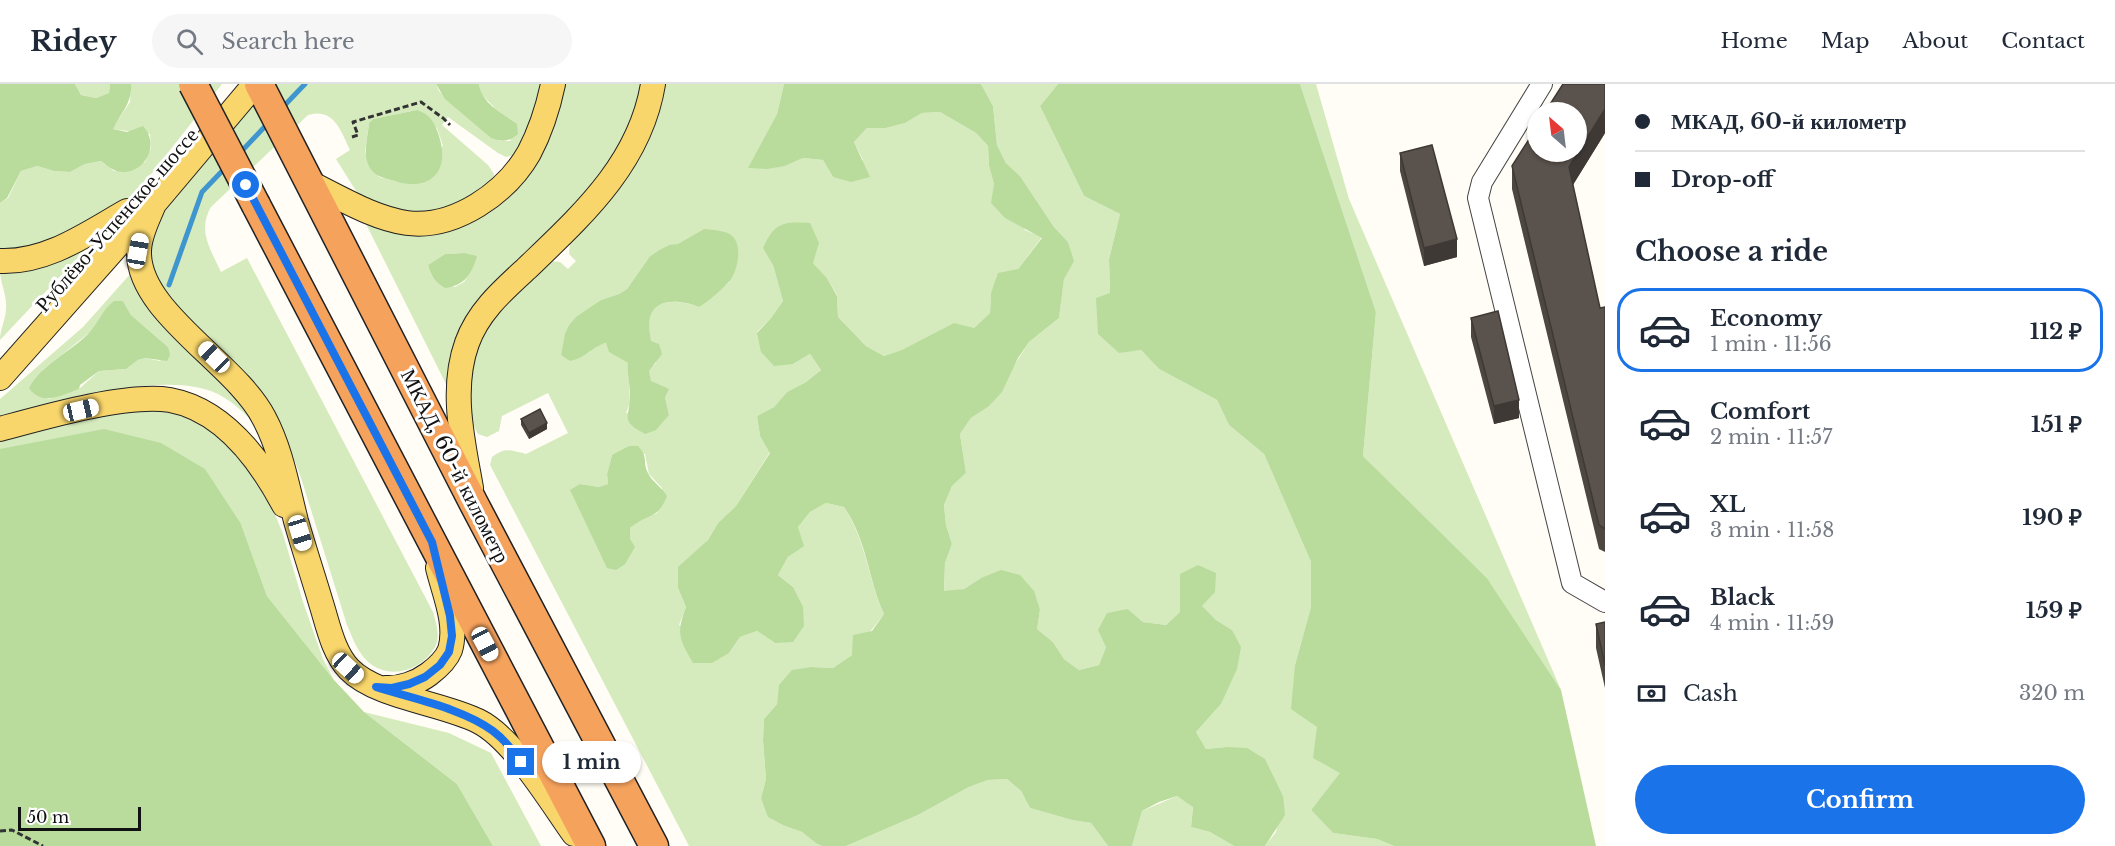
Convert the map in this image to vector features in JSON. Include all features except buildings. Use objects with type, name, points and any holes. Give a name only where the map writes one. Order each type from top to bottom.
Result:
[{"type":"highway","points":[[193,84],[591,846]]},
{"type":"highway","name":"МКАД, 60-й километр","points":[[257,84],[654,846]]},
{"type":"main road","name":"Рублёво-Успенское шоссе","points":[[0,356],[234,84]]},
{"type":"main road","name":"Рублёво-Успенское шоссе","points":[[0,378],[257,84]]},
{"type":"main road","points":[[308,180],[387,219],[410,223],[433,223],[456,216],[477,206],[497,190],[518,168],[538,133],[553,84]]},
{"type":"main road","points":[[473,502],[460,424],[459,392],[462,362],[467,344],[477,321],[492,301],[573,224],[602,193],[620,168],[635,141],[645,116],[653,84]]},
{"type":"main road","points":[[154,204],[141,234],[138,251],[145,281],[168,314],[229,372],[263,414],[280,458],[300,533],[339,655],[360,679],[376,687],[455,711],[495,732],[509,746],[583,846]]},
{"type":"main road","points":[[0,261],[34,258],[62,248],[127,211]]},
{"type":"main road","points":[[0,429],[100,405],[142,399],[170,400],[192,407],[213,418],[256,459],[275,487],[300,533]]},
{"type":"main road","points":[[376,687],[392,688],[425,677],[440,665],[449,652],[452,636],[450,616],[432,542]]},
{"type":"lane","points":[[1542,84],[1482,182],[1478,198],[1572,583],[1605,602]]},
{"type":"path","points":[[352,137],[358,135],[352,122],[421,102],[450,124]]},
{"type":"path","points":[[0,831],[12,830],[43,846]]},
{"type":"green space","points":[[0,84],[75,84],[81,95],[96,98],[109,93],[110,84],[131,84],[128,102],[113,129],[127,132],[143,126],[149,135],[151,144],[149,153],[145,161],[130,171],[121,172],[112,169],[101,161],[85,164],[70,172],[54,171],[37,166],[21,171],[7,198],[0,203]]},
{"type":"green space","points":[[75,84],[110,84],[109,93],[96,98],[81,95]]},
{"type":"green space","points":[[131,84],[222,84],[152,173],[124,203],[33,249],[0,251],[0,203],[8,198],[21,171],[37,166],[54,171],[70,172],[85,164],[101,161],[114,171],[145,162],[151,148],[150,134],[112,129],[130,102]]},
{"type":"green space","points":[[263,84],[436,84],[439,91],[491,137],[500,141],[511,141],[493,106],[480,93],[479,84],[544,84],[518,154],[506,157],[498,153],[448,117],[442,125],[488,165],[494,174],[493,182],[455,207],[411,215],[370,201],[356,191],[336,159],[350,150],[340,128],[324,114],[317,113],[308,115],[211,207],[205,224],[207,240],[221,272],[247,258],[433,612],[438,633],[436,645],[431,653],[417,665],[399,671],[381,669],[367,661],[357,647],[347,625],[302,481],[290,448],[276,420],[173,308],[148,263],[153,235],[163,212]],"holes":[[[417,110],[437,128],[443,146],[399,182],[379,177],[365,152],[369,123],[373,119]]]},
{"type":"green space","points":[[436,84],[479,84],[488,102],[517,124],[518,134],[505,141],[491,138],[445,99]]},
{"type":"green space","points":[[563,84],[645,84],[637,115],[592,190],[486,297],[449,390],[363,218],[483,212]],"holes":[[[464,253],[469,274],[464,282],[455,287],[437,281],[428,265],[445,254]]]},
{"type":"green space","points":[[665,84],[784,84],[777,114],[749,168],[785,166],[803,158],[823,160],[833,177],[863,160],[854,142],[867,128],[886,128],[905,123],[922,113],[940,112],[976,133],[988,146],[989,166],[994,184],[1025,230],[1042,237],[1018,269],[991,293],[990,313],[974,328],[884,356],[866,346],[838,317],[837,295],[827,278],[813,263],[773,265],[783,301],[757,332],[793,364],[810,354],[821,370],[806,382],[787,392],[774,407],[757,416],[760,436],[770,452],[736,506],[718,523],[708,540],[694,554],[678,588],[686,607],[679,625],[729,653],[740,637],[757,631],[775,643],[793,587],[778,575],[788,557],[803,546],[798,527],[810,512],[826,503],[844,507],[862,546],[884,614],[852,655],[833,668],[812,667],[780,685],[777,704],[764,719],[766,779],[761,798],[785,826],[802,832],[822,846],[689,846],[490,465],[492,457],[501,452],[512,451],[526,454],[568,433],[548,393],[502,416],[499,431],[487,437],[478,434],[471,416],[470,398],[474,363],[487,329],[496,314],[550,261],[560,262],[568,269],[576,261],[569,254],[570,243],[612,198],[632,171],[651,133],[663,101]],"holes":[[[704,229],[729,282],[699,307],[677,302],[655,307],[651,313],[649,326],[656,363],[648,371],[651,381],[665,397],[669,415],[626,413],[630,403],[628,363],[610,352],[606,343],[595,346],[588,353],[561,355],[569,325],[601,300],[627,289],[650,256],[669,245],[678,245]],[[645,454],[649,474],[662,488],[657,513],[637,522],[630,528],[630,539],[580,484],[599,487],[608,484],[607,474],[612,455]]]},
{"type":"green space","points":[[784,84],[981,84],[993,106],[997,145],[1006,163],[1020,176],[1054,227],[1068,242],[1074,261],[1064,279],[1059,318],[1029,342],[1018,358],[1002,392],[988,407],[971,418],[960,434],[966,473],[952,486],[944,505],[946,525],[952,544],[945,563],[944,591],[964,589],[981,578],[1001,570],[1020,575],[1034,591],[1040,610],[1037,629],[1053,642],[1064,659],[1079,670],[1099,665],[1106,647],[1098,630],[1107,613],[1128,609],[1143,622],[1166,625],[1180,612],[1180,574],[1198,565],[1216,573],[1215,592],[1202,606],[1216,620],[1232,630],[1241,647],[1237,669],[1221,704],[1196,732],[1206,749],[1247,748],[1265,759],[1283,796],[1285,815],[1265,846],[1234,846],[1210,832],[1191,827],[1193,807],[1177,796],[1142,811],[1132,846],[1108,846],[1091,823],[1030,808],[1021,791],[1007,779],[988,780],[969,787],[918,815],[846,846],[822,846],[802,832],[768,817],[761,798],[766,779],[764,719],[777,704],[779,685],[792,670],[812,667],[833,668],[852,655],[853,635],[872,631],[884,614],[863,546],[852,520],[844,507],[826,503],[810,512],[798,527],[804,546],[788,557],[778,575],[793,587],[803,607],[804,626],[793,642],[775,643],[757,631],[740,637],[729,653],[712,663],[693,663],[680,636],[686,607],[678,588],[678,567],[708,540],[718,523],[736,506],[770,453],[760,436],[757,416],[774,407],[787,392],[806,382],[821,370],[810,354],[793,364],[774,366],[761,352],[757,333],[783,301],[773,265],[763,248],[771,233],[780,225],[810,223],[819,243],[813,263],[827,278],[837,296],[838,317],[866,346],[884,356],[902,350],[954,323],[974,328],[990,313],[991,293],[998,273],[1018,269],[1042,238],[1005,218],[991,203],[994,184],[989,166],[988,146],[976,133],[940,112],[922,113],[905,123],[886,128],[867,128],[854,142],[870,177],[851,182],[833,177],[823,160],[803,158],[785,166],[767,169],[748,168],[777,114]]},
{"type":"green space","points":[[981,84],[1058,84],[1040,106],[1084,196],[1120,214],[1109,259],[1110,293],[1119,352],[1141,350],[1159,369],[1217,400],[1229,425],[1264,454],[1311,562],[1311,607],[1295,665],[1317,727],[1341,773],[1311,810],[1333,833],[1377,839],[1394,846],[1265,846],[1276,832],[1283,796],[1273,779],[1226,747],[1206,749],[1196,732],[1221,704],[1228,686],[1232,630],[1216,620],[1201,606],[1180,612],[1166,625],[1143,622],[1128,609],[1106,647],[1099,665],[1079,670],[1064,659],[1053,642],[1037,629],[1040,610],[981,578],[964,589],[944,592],[945,563],[952,544],[946,525],[944,505],[952,486],[966,473],[960,434],[971,418],[988,407],[1029,342],[1059,318],[1064,278],[1073,261],[1068,242],[1054,227],[1020,176],[1006,163],[997,145],[993,106]]},
{"type":"green space","points":[[1058,84],[1300,84],[1376,312],[1363,456],[1487,578],[1561,690],[1596,846],[1394,846],[1377,839],[1333,833],[1311,810],[1340,773],[1313,758],[1317,727],[1291,709],[1295,665],[1311,607],[1311,562],[1264,454],[1229,425],[1217,400],[1159,369],[1141,350],[1119,353],[1098,334],[1096,298],[1110,293],[1109,259],[1120,214],[1084,196],[1040,106]]},
{"type":"green space","points":[[1300,84],[1316,84],[1349,199],[1561,690],[1487,578],[1363,456],[1376,312]]},
{"type":"green space","points":[[417,110],[426,114],[436,127],[442,148],[440,168],[429,180],[410,184],[373,172],[367,159],[366,149],[369,123],[373,119]]},
{"type":"green space","points":[[704,229],[725,232],[735,239],[738,250],[736,269],[731,279],[699,307],[671,302],[664,303],[653,310],[649,323],[651,341],[659,344],[662,354],[649,371],[651,381],[669,389],[665,397],[669,415],[656,430],[645,434],[632,425],[628,418],[630,396],[628,363],[609,352],[606,343],[570,361],[561,355],[565,334],[576,317],[601,300],[627,289],[650,256]]},
{"type":"green space","points":[[85,250],[0,340],[6,303],[0,270],[66,258]]},
{"type":"green space","points":[[464,253],[477,256],[473,268],[462,282],[445,288],[434,278],[428,265],[445,254]]},
{"type":"green space","points":[[132,272],[223,374],[260,430],[241,410],[218,394],[195,387],[169,385],[109,391],[0,420],[0,399],[83,327]],"holes":[[[123,301],[131,315],[168,347],[160,361],[145,358],[126,369],[99,371],[79,389],[48,399],[33,382],[45,368],[89,333]]]},
{"type":"green space","points":[[114,301],[123,301],[131,315],[168,347],[170,355],[167,361],[145,358],[126,369],[99,371],[80,385],[79,389],[52,398],[34,394],[29,388],[34,380],[48,365],[81,341]]},
{"type":"green space","points":[[126,407],[190,413],[245,455],[267,495],[283,534],[303,602],[323,659],[334,680],[267,596],[241,524],[0,449],[0,439]]},
{"type":"green space","points":[[104,429],[161,443],[205,469],[241,524],[267,596],[334,680],[364,712],[457,784],[493,846],[0,846],[0,449]]},
{"type":"green space","points":[[629,446],[638,446],[650,476],[667,496],[656,513],[630,528],[630,539],[635,547],[625,564],[616,570],[607,568],[570,490],[580,484],[599,487],[608,484],[607,474],[612,455]]},
{"type":"green space","points":[[364,712],[449,733],[491,753],[541,846],[493,846],[457,784]]},
{"type":"green space","points":[[1007,779],[1021,791],[1030,808],[1091,823],[1108,846],[846,846],[918,815],[969,787],[988,780]]},
{"type":"green space","points":[[1177,796],[1193,806],[1191,827],[1210,832],[1234,846],[1132,846],[1142,811]]},
{"type":"waterway","points":[[282,108],[305,84]]},
{"type":"waterway","points":[[239,154],[270,121]]},
{"type":"waterway","points":[[169,285],[202,192],[226,167]]},
{"type":"route","points":[[246,185],[432,542],[450,616],[452,636],[449,652],[440,665],[425,677],[392,688],[376,687],[455,711],[479,722],[495,732],[521,762]]}]
